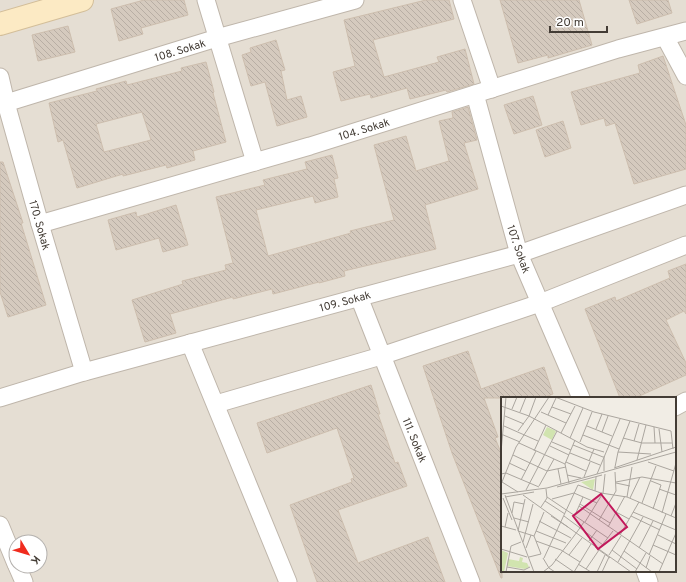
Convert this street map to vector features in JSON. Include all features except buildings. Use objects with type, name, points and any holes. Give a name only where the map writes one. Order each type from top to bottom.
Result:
[{"type":"main road","points":[[0,24],[82,0]]},
{"type":"street","points":[[206,0],[255,162]]},
{"type":"street","name":"108. Sokak","points":[[6,103],[217,38],[355,0]]},
{"type":"street","points":[[462,0],[492,89]]},
{"type":"street","name":"104. Sokak","points":[[40,224],[310,146],[618,50],[686,31]]},
{"type":"street","points":[[665,37],[686,76]]},
{"type":"street","name":"170. Sokak","points":[[0,77],[40,224],[84,372]]},
{"type":"street","name":"107. Sokak","points":[[475,94],[519,254],[581,397]]},
{"type":"street","name":"109. Sokak","points":[[0,398],[84,372],[519,254],[686,194]]},
{"type":"street","points":[[216,404],[381,356],[540,303],[686,245]]},
{"type":"street","name":"111. Sokak","points":[[359,297],[471,582]]},
{"type":"street","points":[[190,343],[288,582]]},
{"type":"street","points":[[676,406],[686,401]]},
{"type":"street","points":[[0,524],[8,544]]},
{"type":"street","points":[[646,572],[649,582]]},
{"type":"shaded area","points":[[0,0],[686,0],[686,582],[0,582]]}]
